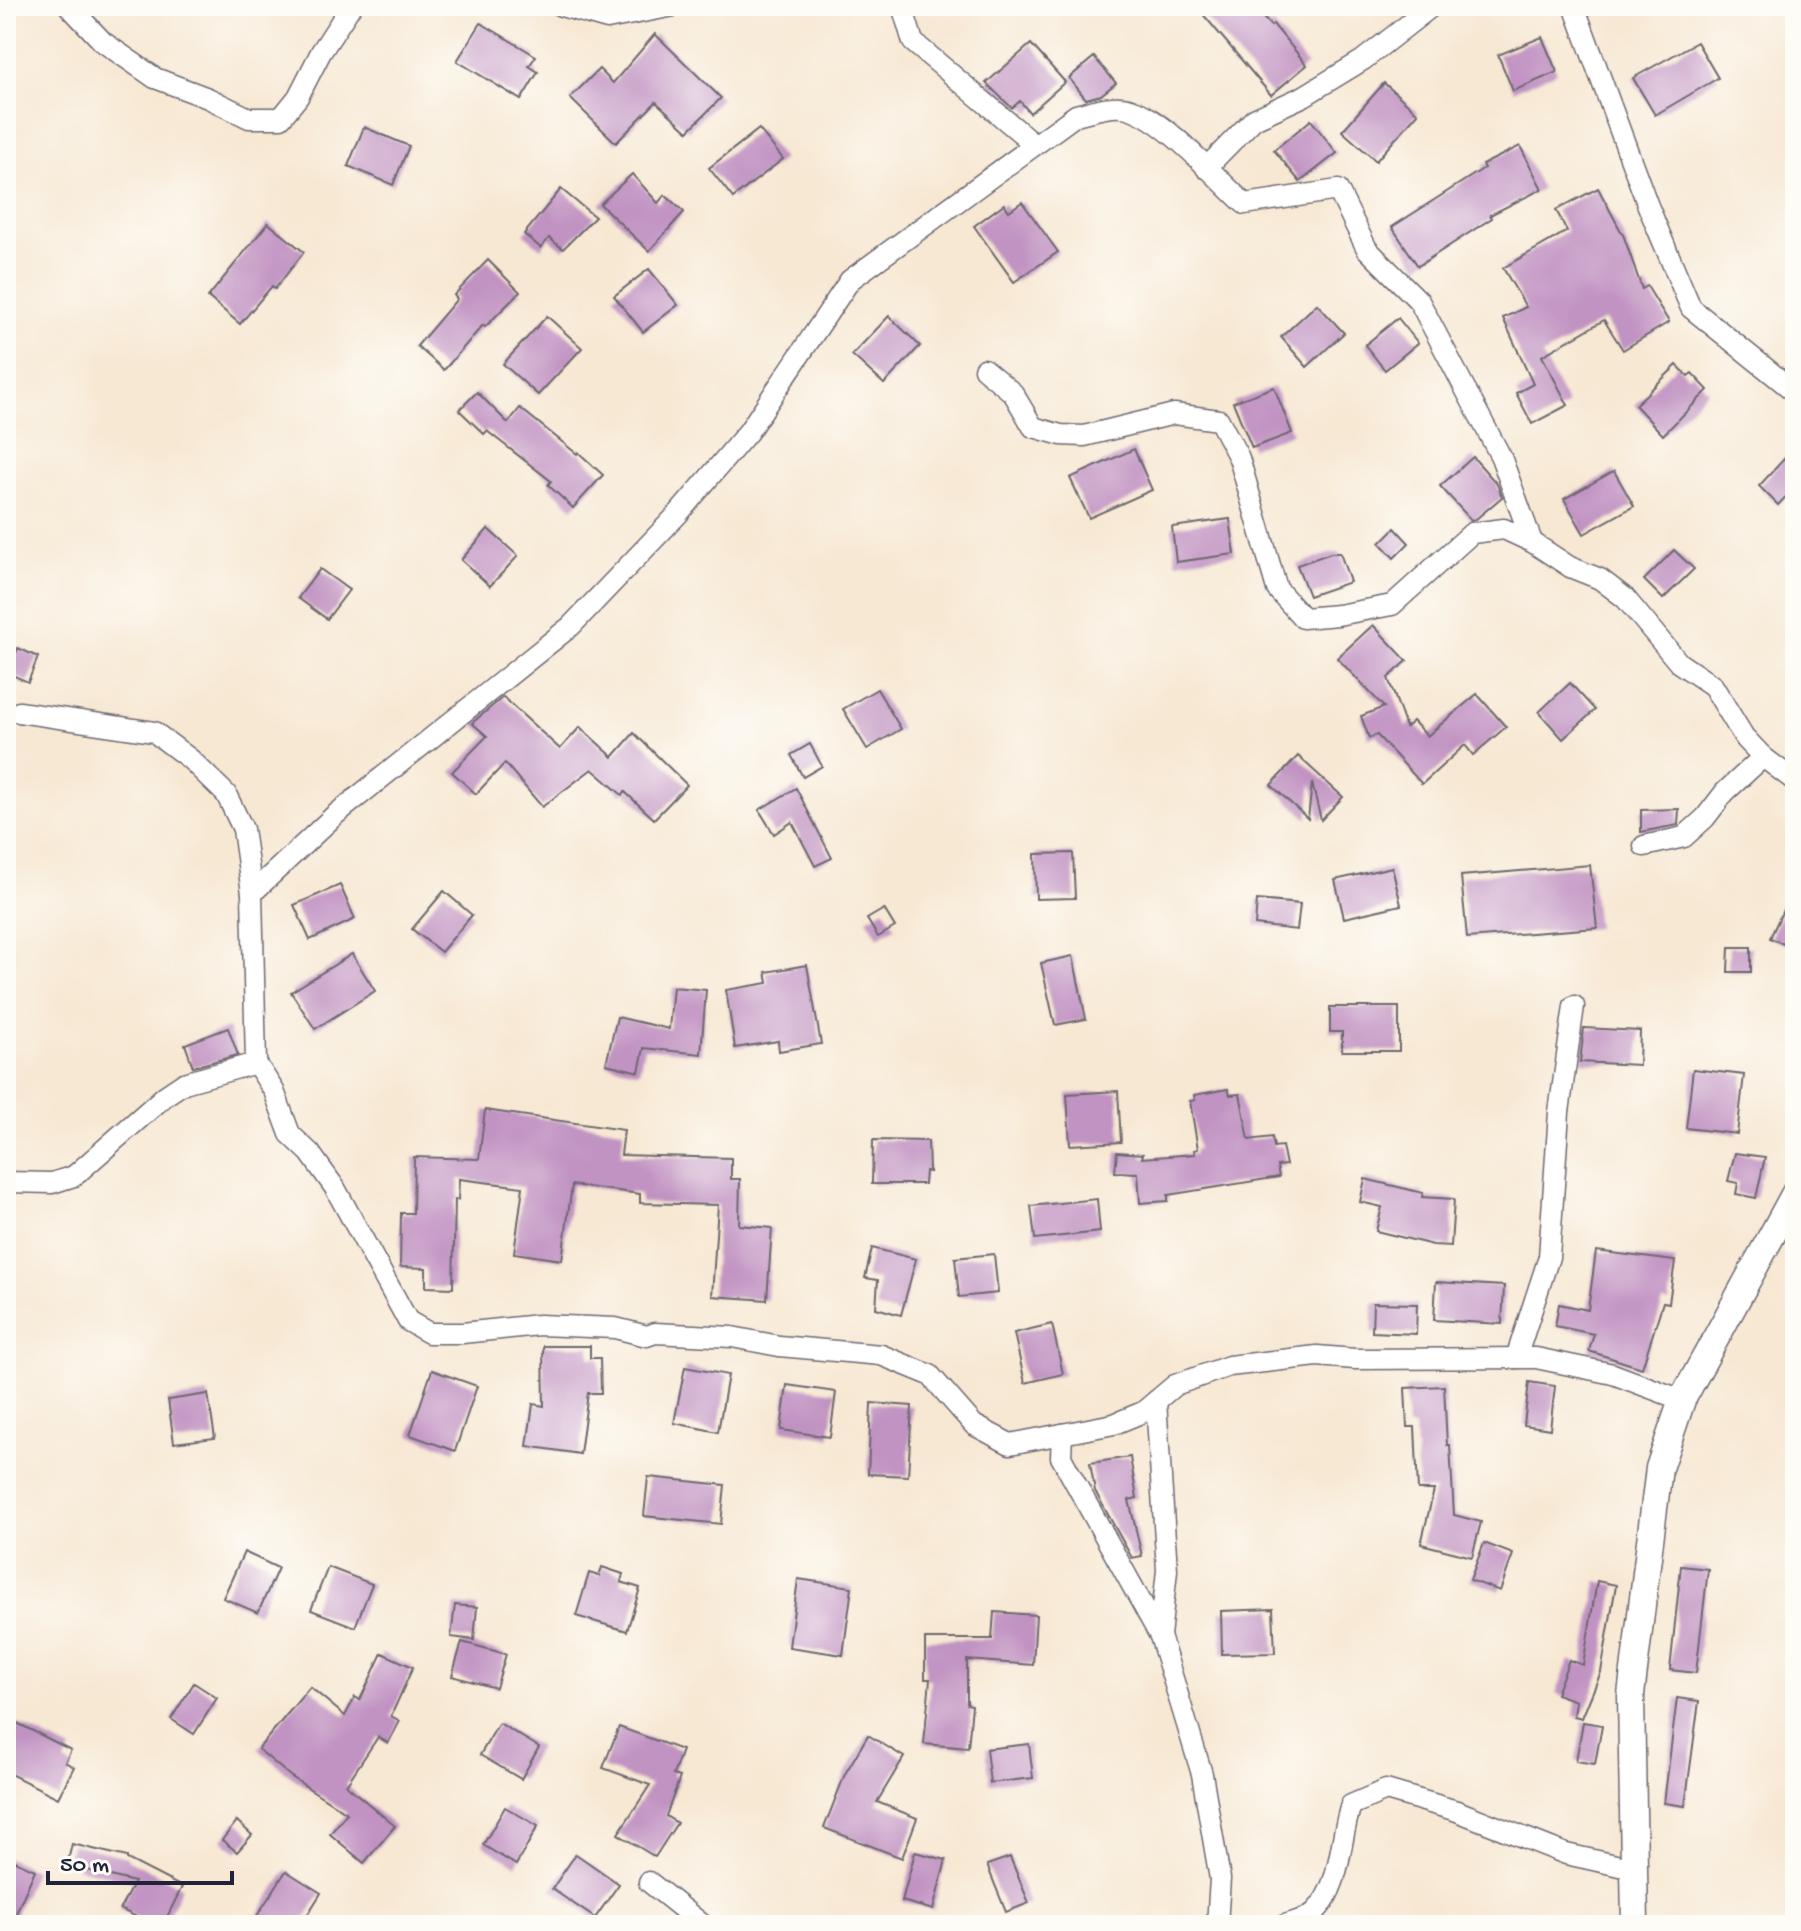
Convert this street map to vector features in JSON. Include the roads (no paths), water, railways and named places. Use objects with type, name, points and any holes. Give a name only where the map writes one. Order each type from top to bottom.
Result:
[{"type":"street","points":[[69,6],[103,42],[155,78],[249,118],[281,118],[298,97],[321,52],[351,6]]},
{"type":"street","points":[[561,6],[607,19],[674,6]]},
{"type":"street","points":[[902,6],[913,42],[1034,144]]},
{"type":"street","points":[[1206,168],[1254,119],[1304,96],[1363,60],[1432,6]]},
{"type":"street","points":[[1574,6],[1648,206],[1691,308],[1795,392]]},
{"type":"street","points":[[252,893],[335,815],[571,626],[678,514],[748,432],[850,280],[1076,115],[1106,108],[1129,108],[1160,125],[1245,204],[1338,190],[1367,249],[1419,301],[1501,457],[1532,542]]},
{"type":"street","points":[[984,369],[1013,393],[1033,427],[1061,435],[1084,436],[1174,414],[1219,420],[1239,458],[1277,589],[1303,618],[1392,605],[1472,533],[1504,529],[1532,542],[1570,567],[1600,579],[1625,598],[1679,663],[1713,686],[1744,737],[1763,757],[1795,781]]},
{"type":"street","points":[[19,712],[154,732],[190,759],[226,794],[243,829],[252,893],[256,1063],[274,1091],[290,1134],[310,1153],[335,1188],[408,1321],[429,1333],[539,1325],[615,1328],[647,1336],[655,1333],[732,1337],[779,1346],[881,1355],[930,1375],[974,1425],[1010,1444],[1114,1424],[1143,1412],[1175,1385],[1205,1373],[1244,1364],[1317,1356],[1355,1359],[1536,1358],[1613,1374],[1682,1400]]},
{"type":"street","points":[[1644,846],[1684,837],[1705,818],[1725,792],[1763,757]]},
{"type":"street","points":[[1516,1358],[1549,1257],[1559,1112],[1574,1006]]},
{"type":"street","points":[[6,1182],[52,1183],[74,1176],[184,1083],[256,1063]]},
{"type":"street","points":[[1635,1925],[1631,1695],[1659,1468],[1682,1400],[1795,1193]]},
{"type":"street","points":[[1156,1401],[1167,1570],[1160,1636]]},
{"type":"street","points":[[1062,1434],[1061,1457],[1160,1636],[1202,1774],[1220,1879],[1217,1925]]},
{"type":"street","points":[[1285,1925],[1314,1914],[1336,1878],[1343,1828],[1351,1805],[1386,1790],[1457,1811],[1566,1854],[1634,1869]]},
{"type":"street","points":[[649,1882],[703,1925]]}]
